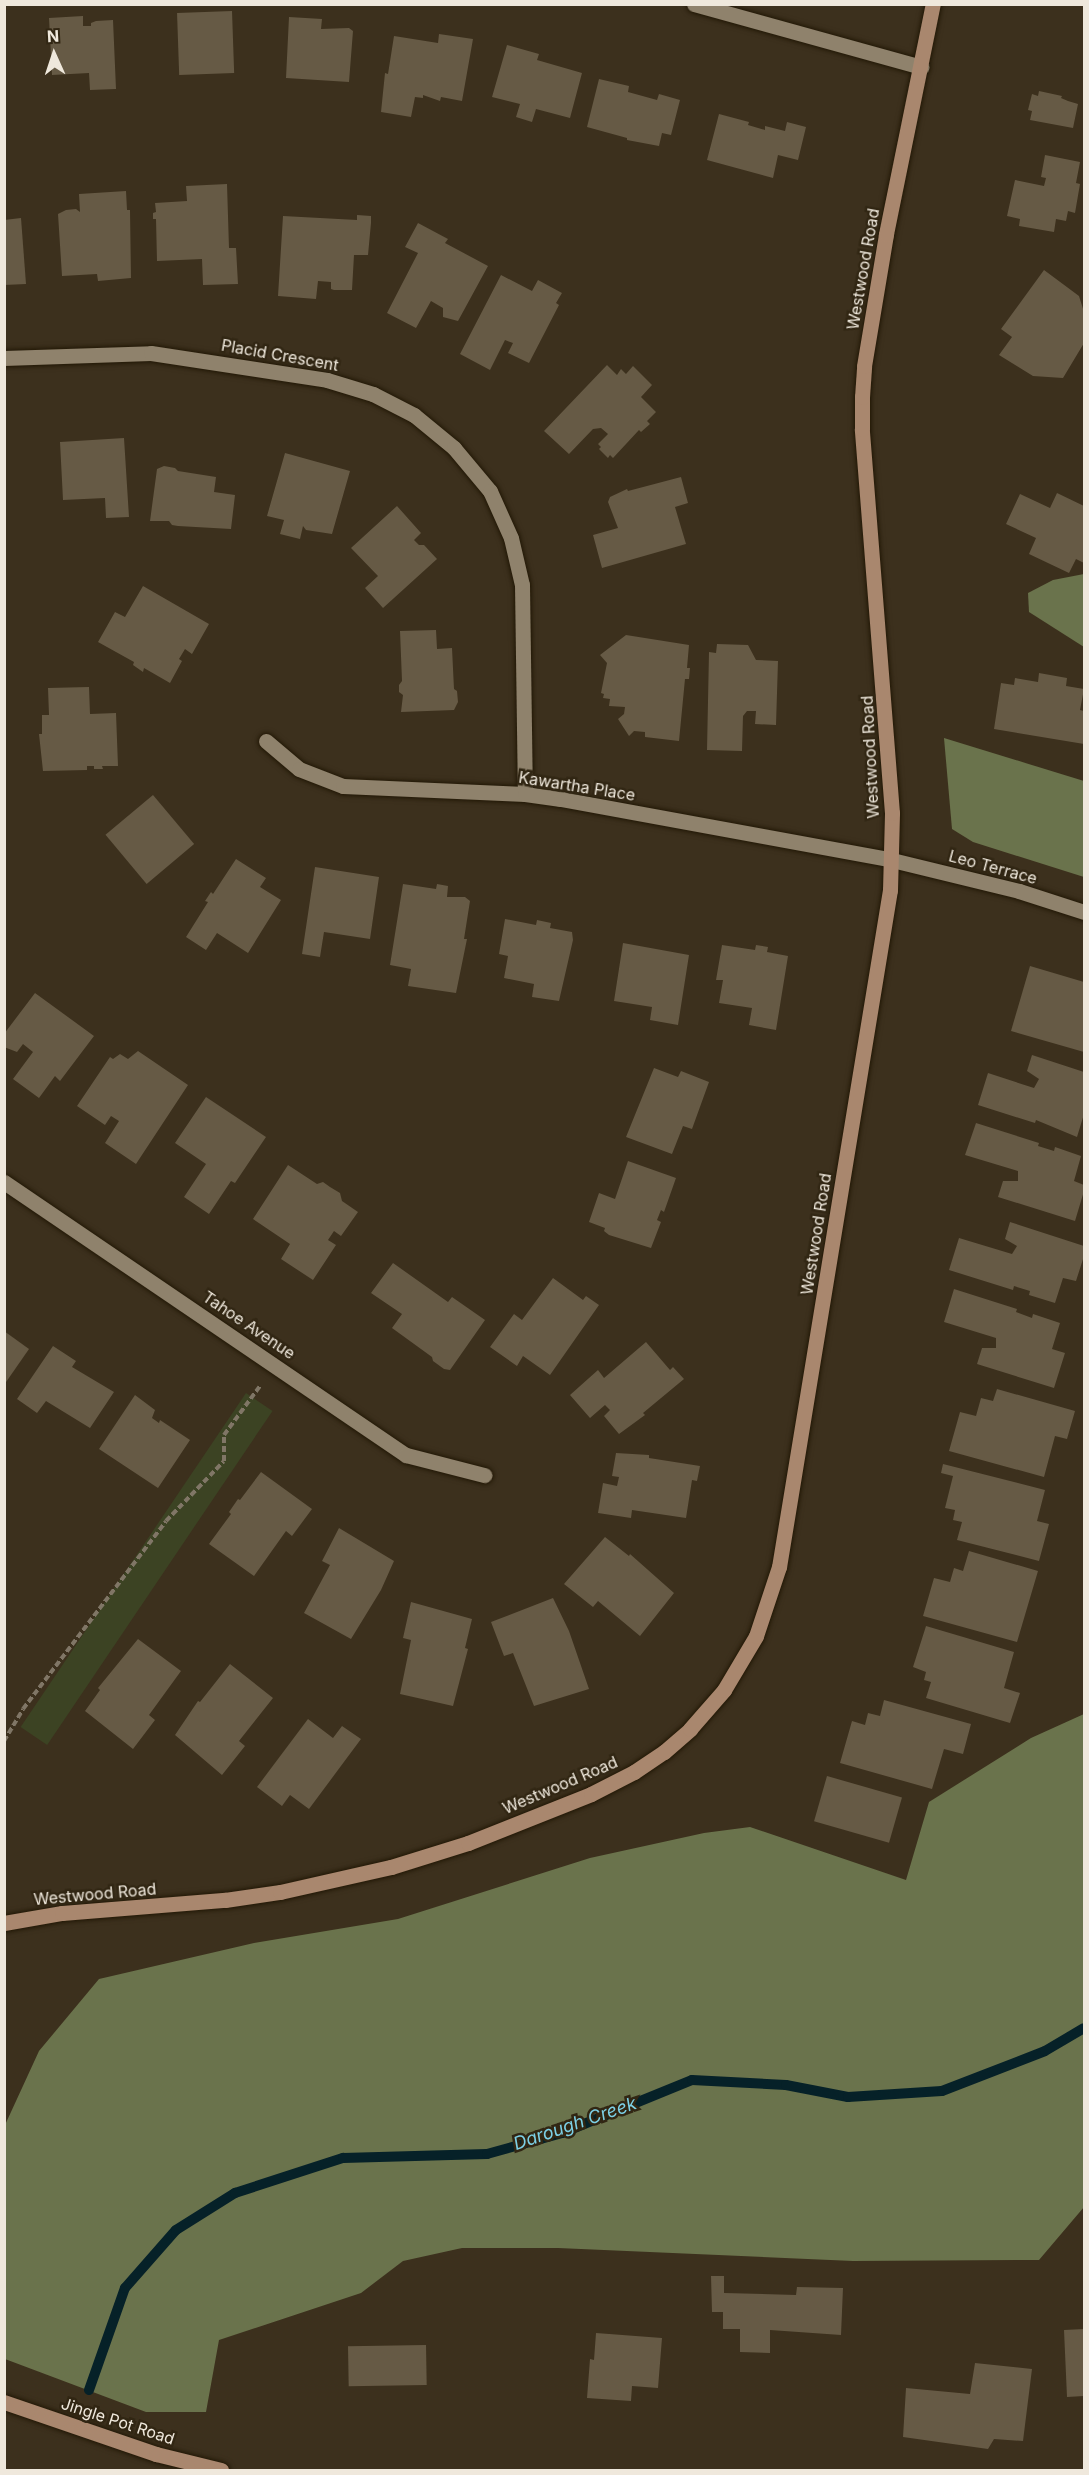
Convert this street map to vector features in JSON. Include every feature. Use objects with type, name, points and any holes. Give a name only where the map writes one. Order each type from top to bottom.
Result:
[{"type":"street","points":[[694,4],[921,67]]},
{"type":"street","name":"Westwood Road","points":[[4,1923],[62,1913],[225,1900],[280,1892],[391,1867],[468,1842],[591,1794],[634,1772],[664,1752],[710,1707],[747,1653],[765,1615],[779,1568],[888,898],[892,860],[892,813],[862,397],[864,366],[881,266],[933,4]]},
{"type":"street","name":"Placid Crescent","points":[[4,358],[150,354],[327,380],[383,399],[414,415],[454,448],[490,491],[511,538],[522,585],[525,794]]},
{"type":"street","name":"Kawartha Place","points":[[266,741],[299,769],[343,786],[525,794],[892,860]]},
{"type":"street","name":"Leo Terrace","points":[[892,860],[1019,891],[1084,912]]},
{"type":"street","name":"Tahoe Avenue","points":[[4,1182],[406,1455],[484,1475]]},
{"type":"street","name":"Jingle Pot Road","points":[[4,2402],[156,2454],[221,2470]]},
{"type":"path","points":[[4,1741],[23,1708],[166,1521],[224,1461],[224,1435],[256,1391]]},
{"type":"green space","points":[[1084,574],[1084,647],[1029,612],[1028,593],[1053,580]]},
{"type":"green space","points":[[944,738],[1084,781],[1084,877],[973,842],[952,829]]},
{"type":"green space","points":[[246,1393],[273,1411],[47,1745],[21,1727]]},
{"type":"green space","points":[[1084,1714],[1084,2207],[1039,2260],[853,2261],[558,2248],[462,2248],[403,2261],[361,2293],[219,2340],[206,2412],[146,2412],[5,2359],[5,2125],[39,2051],[99,1979],[254,1943],[398,1919],[590,1858],[704,1833],[750,1827],[906,1880],[929,1802],[1031,1738]]},
{"type":"building","points":[[232,11],[234,73],[179,75],[177,13]]},
{"type":"building","points":[[83,16],[83,26],[91,26],[91,23],[96,21],[113,20],[116,89],[90,90],[89,73],[52,75],[49,18]]},
{"type":"building","points":[[289,17],[322,19],[321,29],[349,28],[353,31],[349,82],[286,78]]},
{"type":"building","points":[[439,34],[473,39],[462,101],[441,97],[440,101],[423,95],[423,98],[415,97],[411,117],[381,112],[385,73],[388,74],[394,36],[438,43]]},
{"type":"building","points":[[507,45],[539,54],[537,60],[582,73],[570,118],[536,109],[532,122],[516,117],[520,104],[492,97]]},
{"type":"building","points":[[599,79],[629,86],[628,92],[657,100],[659,94],[680,100],[671,135],[662,133],[659,146],[627,140],[627,138],[587,127]]},
{"type":"building","points":[[1039,91],[1062,96],[1061,98],[1078,104],[1073,128],[1030,120],[1032,111],[1028,110],[1032,94],[1038,96]]},
{"type":"building","points":[[719,114],[749,122],[748,125],[765,130],[765,126],[785,131],[787,122],[806,127],[798,160],[778,155],[773,178],[707,160]]},
{"type":"building","points":[[1045,155],[1080,162],[1076,183],[1080,184],[1075,213],[1068,211],[1066,221],[1056,219],[1054,232],[1019,226],[1020,219],[1007,216],[1015,180],[1044,186],[1046,178],[1041,177]]},
{"type":"building","points":[[227,184],[229,248],[236,248],[238,284],[203,285],[202,259],[157,261],[156,219],[153,219],[153,213],[156,212],[155,203],[187,201],[186,186]]},
{"type":"building","points":[[126,191],[127,210],[130,210],[131,278],[98,281],[97,274],[62,276],[58,214],[76,209],[80,212],[79,194]]},
{"type":"building","points":[[357,215],[371,216],[371,223],[368,255],[354,255],[352,290],[334,290],[331,289],[331,282],[318,281],[316,299],[278,296],[283,216],[357,220]]},
{"type":"building","points":[[21,218],[26,284],[4,285],[4,220]]},
{"type":"building","points":[[418,223],[448,239],[445,243],[488,266],[458,321],[443,317],[443,308],[431,301],[416,328],[387,313],[418,253],[405,247]]},
{"type":"building","points":[[1044,270],[1079,296],[1084,312],[1084,343],[1063,378],[1033,376],[999,355],[1012,337],[1001,329]]},
{"type":"building","points":[[501,275],[532,291],[538,280],[562,293],[556,303],[559,305],[529,363],[508,353],[513,343],[505,340],[490,370],[460,354]]},
{"type":"building","points":[[607,365],[617,375],[621,369],[626,374],[633,366],[652,385],[641,397],[656,412],[647,421],[650,424],[641,432],[639,430],[613,458],[610,455],[608,458],[599,449],[601,447],[598,444],[608,434],[601,428],[593,429],[569,454],[544,431]]},
{"type":"building","points":[[124,438],[129,517],[106,518],[105,498],[63,500],[60,442]]},
{"type":"building","points":[[285,453],[350,471],[332,534],[306,530],[303,526],[300,539],[280,534],[284,520],[267,516]]},
{"type":"building","points":[[164,466],[175,468],[178,471],[216,477],[214,492],[235,495],[231,529],[178,526],[172,525],[169,521],[150,521],[157,469]]},
{"type":"building","points":[[681,477],[688,503],[675,507],[686,544],[602,568],[593,535],[618,528],[608,502],[610,497],[627,489],[628,491]]},
{"type":"building","points":[[1057,493],[1084,506],[1084,563],[1076,559],[1069,573],[1029,554],[1036,538],[1006,524],[1020,494],[1050,508]]},
{"type":"building","points":[[397,506],[421,533],[414,540],[419,545],[424,545],[437,559],[383,608],[365,588],[378,576],[351,548]]},
{"type":"building","points":[[143,586],[209,624],[192,654],[185,649],[179,659],[182,661],[170,683],[144,668],[143,672],[133,665],[134,662],[98,642],[115,612],[125,617]]},
{"type":"building","points":[[436,630],[437,649],[452,648],[454,689],[457,691],[458,702],[454,710],[401,712],[403,695],[399,692],[399,685],[402,681],[400,631]]},
{"type":"building","points":[[626,635],[689,645],[687,668],[690,668],[689,679],[685,679],[679,741],[645,737],[645,732],[634,731],[629,736],[618,719],[624,714],[625,707],[609,706],[610,699],[603,698],[604,694],[601,693],[607,663],[600,655]]},
{"type":"building","points":[[717,644],[748,645],[756,660],[778,661],[776,725],[755,724],[756,711],[747,711],[743,716],[742,751],[707,750],[709,652],[716,653]]},
{"type":"building","points":[[1039,673],[1067,678],[1066,686],[1084,689],[1080,710],[1084,711],[1084,744],[994,729],[1001,683],[1014,685],[1015,678],[1038,682]]},
{"type":"building","points":[[89,687],[90,714],[116,713],[118,766],[102,766],[103,769],[94,769],[94,766],[87,766],[87,770],[43,771],[39,734],[42,734],[42,715],[49,715],[48,688]]},
{"type":"building","points":[[153,795],[194,844],[147,884],[106,835]]},
{"type":"building","points":[[236,859],[266,878],[260,887],[281,900],[248,953],[217,933],[206,950],[186,937],[208,902],[205,901],[211,892],[213,894]]},
{"type":"building","points":[[315,867],[379,877],[370,939],[324,932],[320,957],[302,954]]},
{"type":"building","points":[[403,884],[436,889],[437,884],[448,886],[447,897],[465,897],[470,901],[464,939],[467,939],[456,993],[408,986],[411,969],[390,965]]},
{"type":"building","points":[[505,919],[536,925],[537,920],[551,923],[550,928],[572,932],[573,940],[559,1001],[532,997],[534,984],[504,978],[508,956],[499,954]]},
{"type":"building","points":[[623,943],[689,955],[678,1025],[650,1020],[652,1007],[614,1001]]},
{"type":"building","points":[[722,945],[755,950],[756,945],[768,947],[767,952],[788,956],[776,1030],[749,1025],[752,1008],[719,1003],[723,980],[716,980]]},
{"type":"building","points":[[1030,966],[1084,982],[1084,1052],[1011,1031]]},
{"type":"building","points":[[35,993],[94,1036],[60,1081],[55,1076],[39,1098],[13,1079],[33,1052],[23,1044],[17,1052],[4,1047],[4,1034]]},
{"type":"building","points":[[138,1051],[188,1085],[136,1164],[105,1143],[119,1121],[111,1116],[105,1125],[77,1106],[110,1057],[113,1059],[120,1054],[128,1059]]},
{"type":"building","points":[[1032,1055],[1084,1072],[1084,1114],[1077,1137],[1036,1120],[1035,1123],[978,1105],[988,1073],[1034,1088],[1039,1079],[1027,1071]]},
{"type":"building","points":[[654,1068],[678,1077],[681,1071],[709,1082],[692,1129],[683,1126],[672,1154],[626,1137]]},
{"type":"building","points":[[206,1097],[266,1137],[235,1183],[231,1181],[209,1214],[184,1197],[206,1164],[175,1143]]},
{"type":"building","points":[[976,1123],[1039,1143],[1038,1146],[1054,1151],[1055,1147],[1081,1156],[1074,1181],[1084,1185],[1084,1191],[1075,1221],[998,1197],[1003,1181],[1018,1181],[1018,1171],[965,1155]]},
{"type":"building","points":[[628,1161],[676,1178],[664,1212],[661,1210],[657,1220],[661,1222],[651,1248],[609,1235],[604,1231],[605,1228],[589,1222],[599,1193],[615,1199]]},
{"type":"building","points":[[288,1165],[317,1184],[323,1182],[340,1193],[342,1201],[358,1212],[341,1236],[334,1231],[328,1240],[336,1245],[313,1280],[281,1259],[290,1244],[253,1219]]},
{"type":"building","points":[[1010,1222],[1084,1246],[1084,1256],[1076,1281],[1063,1278],[1055,1303],[1029,1295],[1030,1291],[1014,1286],[1013,1290],[949,1270],[959,1238],[1012,1254],[1017,1246],[1005,1239]]},
{"type":"building","points":[[393,1263],[448,1302],[452,1297],[485,1320],[450,1370],[444,1369],[433,1361],[432,1357],[392,1328],[402,1314],[371,1293]]},
{"type":"building","points":[[553,1278],[583,1300],[586,1296],[599,1305],[550,1375],[523,1356],[517,1366],[490,1347],[514,1314],[522,1320]]},
{"type":"building","points":[[954,1289],[1017,1309],[1016,1312],[1032,1318],[1033,1314],[1060,1323],[1052,1349],[1065,1353],[1054,1388],[977,1364],[982,1348],[996,1348],[996,1338],[944,1322]]},
{"type":"building","points":[[4,1331],[29,1349],[4,1385]]},
{"type":"building","points":[[646,1342],[670,1370],[673,1367],[684,1379],[643,1413],[645,1415],[619,1434],[604,1416],[610,1410],[605,1405],[590,1418],[570,1395],[598,1370],[604,1378]]},
{"type":"building","points":[[53,1346],[76,1361],[72,1367],[114,1392],[90,1428],[46,1401],[37,1413],[17,1399]]},
{"type":"building","points":[[997,1389],[1075,1411],[1067,1439],[1055,1436],[1044,1477],[949,1451],[960,1412],[976,1416],[981,1398],[993,1401]]},
{"type":"building","points":[[135,1395],[155,1410],[152,1418],[159,1423],[160,1420],[190,1440],[158,1488],[99,1449]]},
{"type":"building","points":[[616,1453],[649,1455],[649,1458],[700,1466],[697,1481],[692,1480],[686,1518],[632,1510],[631,1518],[598,1513],[603,1483],[617,1486],[619,1477],[612,1476]]},
{"type":"building","points":[[943,1464],[1045,1490],[1037,1521],[1049,1524],[1039,1561],[957,1540],[962,1522],[953,1520],[955,1510],[945,1508],[953,1476],[941,1473]]},
{"type":"building","points":[[261,1472],[312,1509],[292,1536],[286,1531],[254,1576],[209,1544],[231,1514],[229,1512],[238,1499],[240,1500]]},
{"type":"building","points":[[339,1528],[394,1561],[381,1590],[351,1639],[304,1613],[330,1565],[322,1561]]},
{"type":"building","points":[[605,1537],[629,1556],[630,1554],[674,1593],[640,1636],[598,1601],[593,1607],[564,1584]]},
{"type":"building","points":[[969,1551],[1038,1571],[1017,1642],[923,1616],[934,1578],[950,1582],[954,1568],[963,1571]]},
{"type":"building","points":[[553,1598],[569,1631],[589,1689],[534,1706],[513,1653],[504,1656],[491,1622]]},
{"type":"building","points":[[411,1602],[472,1619],[465,1648],[468,1649],[453,1706],[400,1694],[411,1640],[403,1638]]},
{"type":"building","points":[[926,1626],[1014,1652],[1004,1688],[1020,1693],[1010,1723],[926,1698],[931,1682],[924,1680],[926,1672],[913,1667]]},
{"type":"building","points":[[138,1639],[181,1671],[149,1715],[155,1720],[133,1749],[85,1711],[100,1690],[98,1688]]},
{"type":"building","points":[[230,1664],[273,1698],[239,1741],[245,1746],[222,1775],[175,1735],[198,1701],[200,1702]]},
{"type":"building","points":[[884,1700],[971,1724],[963,1754],[944,1749],[932,1789],[840,1763],[852,1721],[865,1725],[868,1713],[880,1716]]},
{"type":"building","points":[[308,1719],[333,1738],[342,1726],[361,1739],[309,1809],[290,1795],[282,1806],[257,1787]]},
{"type":"building","points":[[827,1776],[902,1797],[889,1843],[814,1821]]},
{"type":"building","points":[[711,2276],[724,2276],[724,2293],[796,2295],[797,2287],[843,2288],[841,2335],[770,2330],[770,2353],[740,2352],[740,2329],[723,2329],[723,2312],[712,2312]]},
{"type":"building","points":[[1084,2329],[1084,2396],[1067,2397],[1064,2330]]},
{"type":"building","points":[[596,2333],[662,2338],[658,2388],[632,2386],[631,2401],[587,2398],[590,2359],[594,2360]]},
{"type":"building","points":[[426,2345],[427,2385],[349,2386],[348,2346]]},
{"type":"building","points":[[975,2363],[1032,2369],[1023,2441],[994,2439],[988,2449],[903,2437],[906,2388],[970,2394]]},
{"type":"waterway","name":"Darough Creek","points":[[89,2390],[125,2288],[176,2230],[235,2193],[343,2158],[487,2154],[562,2133],[692,2080],[786,2085],[848,2097],[942,2091],[1045,2051],[1084,2028]]}]
